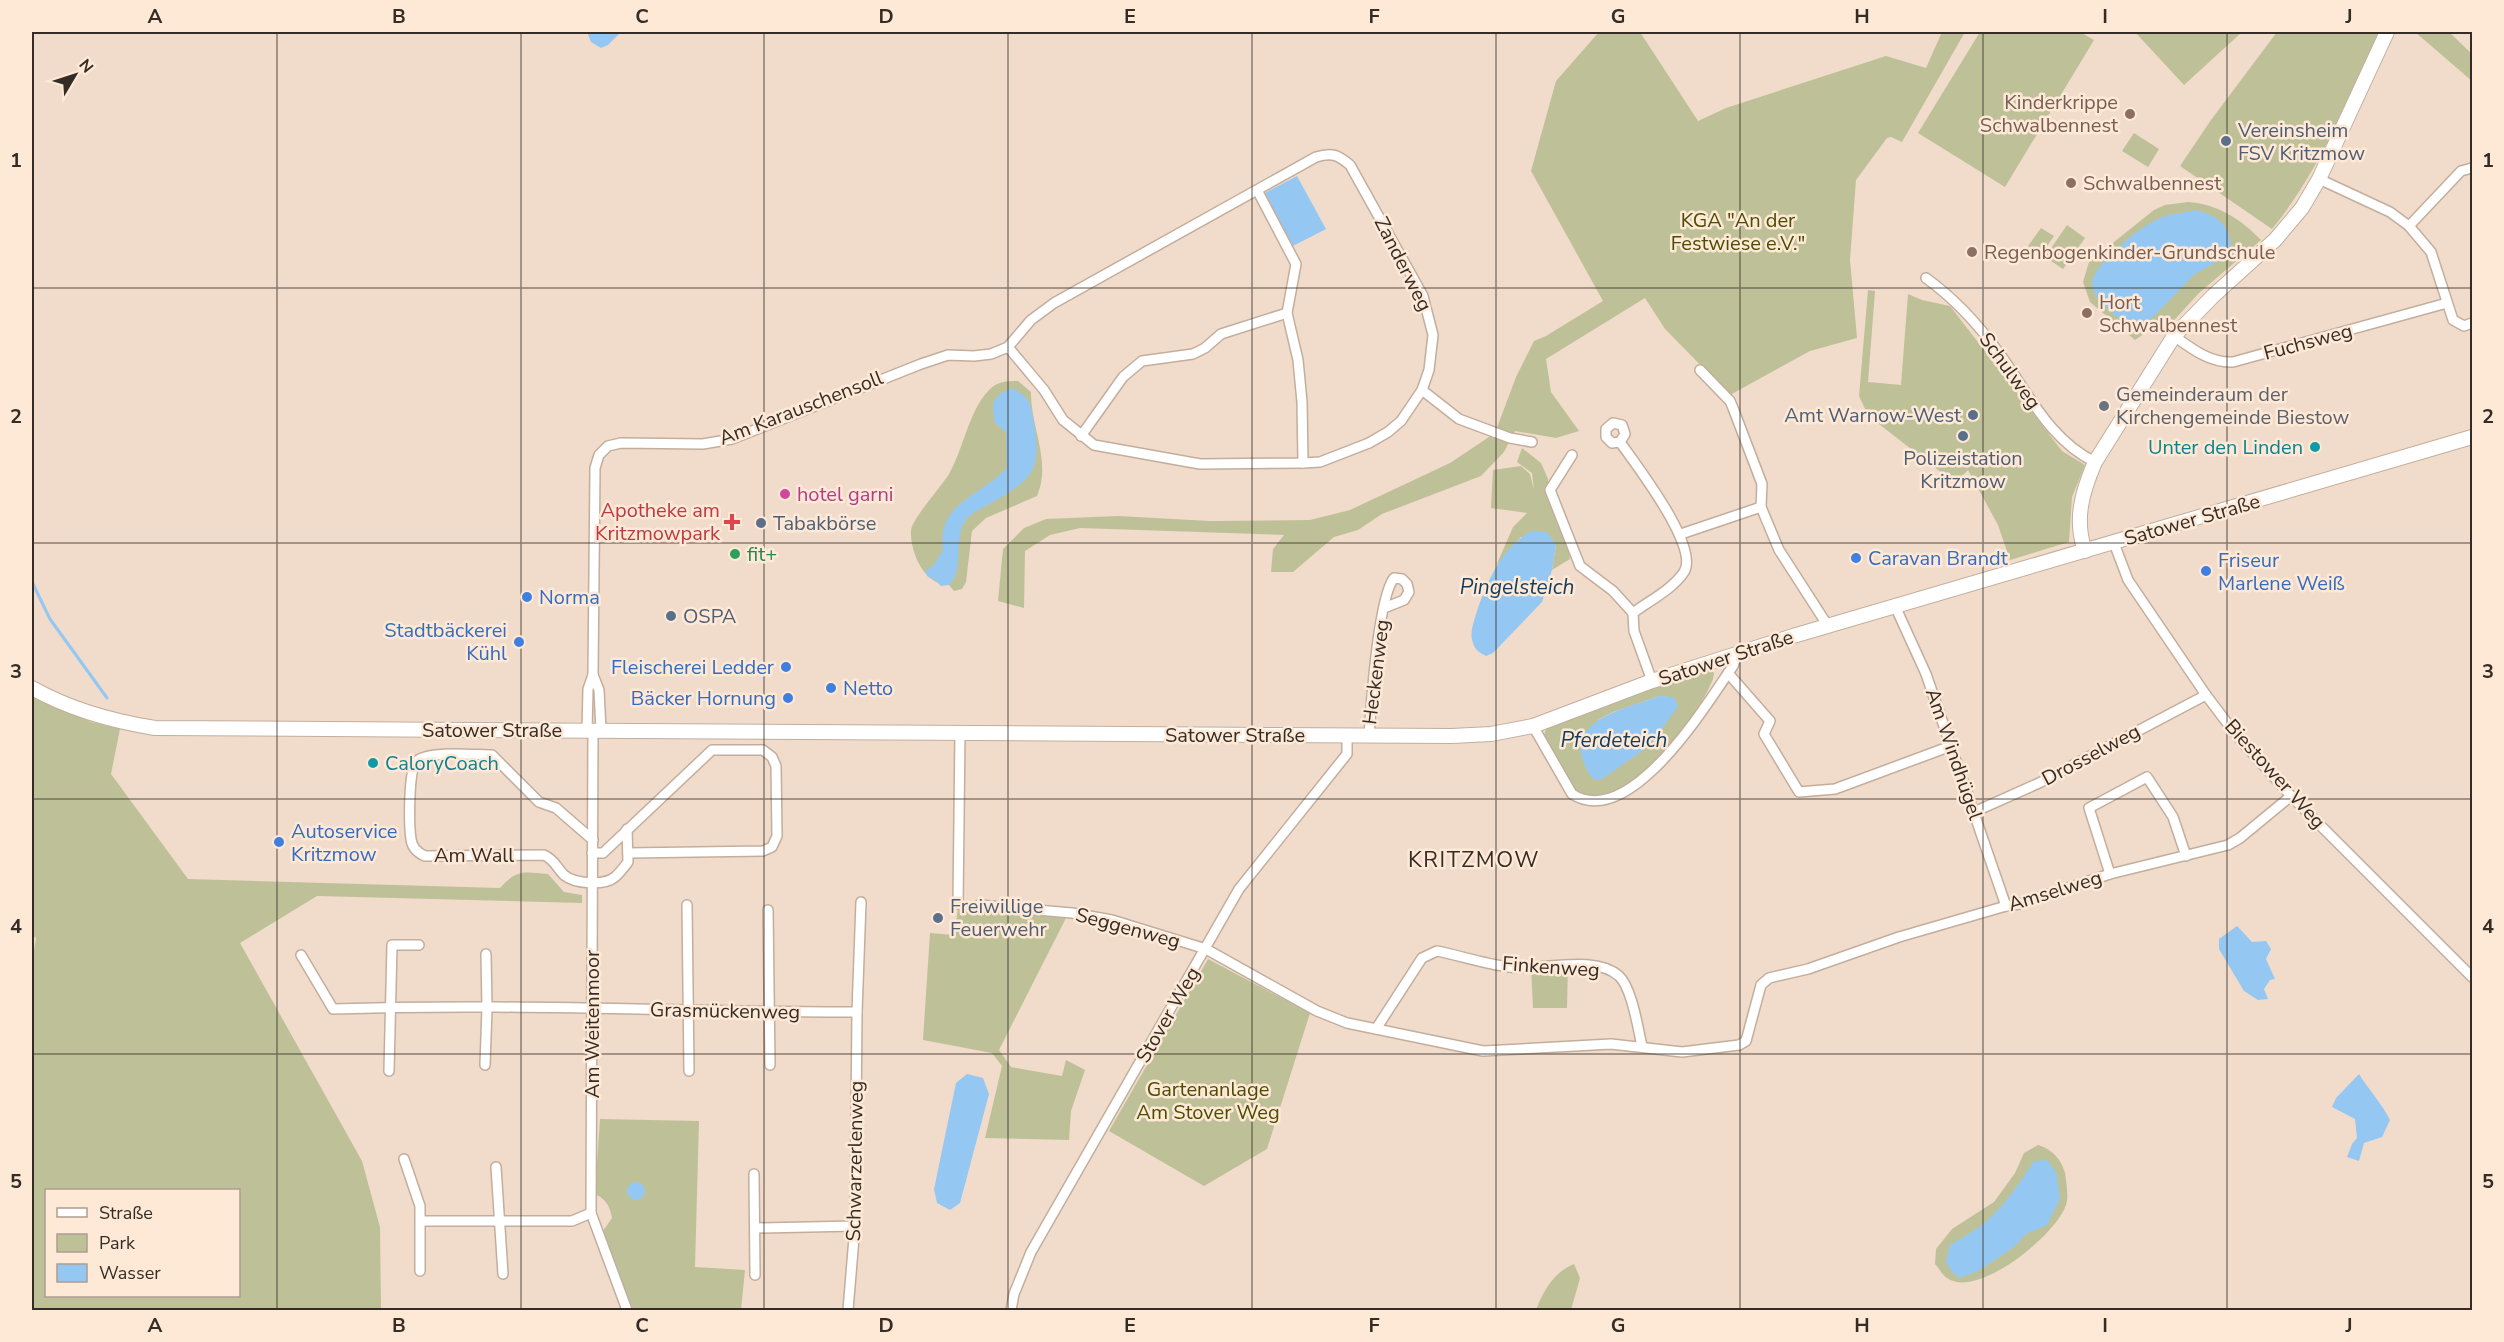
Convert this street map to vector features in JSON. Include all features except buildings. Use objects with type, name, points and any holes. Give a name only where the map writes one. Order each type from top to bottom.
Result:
[{"type":"main road","points":[[2085,551],[2080,531],[2079,512],[2085,484],[2095,462],[2174,336],[2213,296],[2275,240],[2302,208],[2319,179],[2387,32]]},
{"type":"main road","name":"Satower Straße","points":[[32,688],[80,711],[106,719],[155,728],[1347,736],[1491,734],[1533,726],[1652,681],[1828,626],[2472,437]]},
{"type":"street","name":"Zanderweg","points":[[1326,154],[1338,155],[1350,165],[1423,296],[1430,315],[1433,335],[1429,370],[1422,390],[1412,408],[1388,432],[1369,443],[1320,462],[1303,464],[1200,464],[1094,445],[1062,420],[1044,390],[1008,347],[1042,310],[1316,157],[1326,154]]},
{"type":"street","points":[[2409,226],[2462,171],[2472,168]]},
{"type":"street","points":[[2319,179],[2391,212],[2409,226],[2431,252],[2452,320],[2463,326],[2472,323]]},
{"type":"street","points":[[1257,190],[1296,264],[1287,313],[1298,360],[1302,402],[1303,464]]},
{"type":"street","name":"Schulweg","points":[[1926,278],[1953,298],[1999,352],[2053,430],[2070,447],[2095,462]]},
{"type":"street","name":"Fuchsweg","points":[[2174,336],[2205,357],[2221,363],[2233,362],[2447,303]]},
{"type":"street","points":[[1081,436],[1122,376],[1142,361],[1193,354],[1205,348],[1221,334],[1287,313]]},
{"type":"street","name":"Am Karauschensoll","points":[[594,730],[588,689],[593,675],[595,468],[599,455],[608,446],[621,443],[703,444],[732,439],[948,355],[991,354],[1008,347]]},
{"type":"street","points":[[1700,370],[1730,401],[1744,432],[1762,484],[1761,507],[1779,550],[1828,626]]},
{"type":"street","points":[[1422,390],[1459,419],[1510,438],[1532,442]]},
{"type":"street","points":[[1620,442],[1681,534],[1687,553],[1685,570],[1671,585],[1633,612]]},
{"type":"street","points":[[1572,455],[1550,490],[1580,566],[1613,591],[1633,612],[1634,631],[1652,681]]},
{"type":"street","points":[[1681,534],[1761,507]]},
{"type":"street","name":"Biestower Weg","points":[[2114,543],[2128,580],[2205,695],[2255,758],[2472,977]]},
{"type":"street","name":"Am Windhügel","points":[[1895,606],[1926,674],[2006,906]]},
{"type":"street","name":"Heckenweg","points":[[1369,736],[1384,608]]},
{"type":"street","points":[[1533,726],[1572,794],[1583,800],[1596,802],[1623,794],[1657,767],[1728,673],[1737,654]]},
{"type":"street","points":[[1728,673],[1770,721],[1764,734],[1799,792],[1835,789],[1951,746]]},
{"type":"street","name":"Drosselweg","points":[[1974,812],[2039,783],[2205,695]]},
{"type":"street","name":"Am Weitenmoor","points":[[594,730],[591,1213],[627,1311]]},
{"type":"street","points":[[958,904],[960,732]]},
{"type":"street","name":"Stover Weg","points":[[1011,1311],[1014,1294],[1030,1252],[1239,889],[1347,754],[1347,736]]},
{"type":"street","points":[[592,854],[603,853],[712,750],[763,750],[772,757],[776,766],[777,836],[772,847],[763,851],[629,853]]},
{"type":"street","name":"Am Wall","points":[[592,840],[556,808],[539,802],[492,755],[427,755],[417,761],[411,771],[411,840],[417,852],[425,856],[544,855],[554,860],[562,873],[571,880],[592,882]]},
{"type":"street","points":[[2110,874],[2089,808],[2147,777],[2173,817],[2186,855]]},
{"type":"street","name":"Amselweg","points":[[1642,1046],[1682,1052],[1739,1045],[1746,1041],[1749,1035],[1761,985],[1769,978],[1808,969],[1899,937],[2019,904],[2110,874],[2228,845],[2241,838],[2291,796]]},
{"type":"street","points":[[592,882],[614,879],[628,862],[627,830]]},
{"type":"street","points":[[857,1012],[861,902]]},
{"type":"street","points":[[687,905],[689,1071]]},
{"type":"street","name":"Seggenweg","points":[[979,905],[1093,915],[1206,949]]},
{"type":"street","points":[[768,910],[770,1065]]},
{"type":"street","points":[[389,1071],[392,945],[419,945]]},
{"type":"street","points":[[1206,949],[1317,1011],[1347,1023],[1483,1051],[1611,1044],[1642,1046]]},
{"type":"street","name":"Finkenweg","points":[[1376,1029],[1422,958],[1437,951],[1511,968],[1592,966],[1612,972],[1621,978],[1629,996],[1642,1046]]},
{"type":"street","points":[[484,1065],[487,1008],[486,954]]},
{"type":"street","name":"Grasmückenweg","points":[[301,956],[333,1009],[592,1008],[857,1012]]},
{"type":"street","name":"Schwarzerlenweg","points":[[848,1311],[855,1226],[857,1012]]},
{"type":"street","points":[[404,1159],[420,1206],[422,1221],[420,1271]]},
{"type":"street","points":[[496,1167],[503,1274]]},
{"type":"street","points":[[754,1174],[755,1275]]},
{"type":"street","points":[[422,1221],[572,1221],[591,1213]]},
{"type":"street","points":[[756,1228],[855,1226]]},
{"type":"green space","name":"KGA \"An der Festwiese e.V.\"","points":[[1599,32],[1640,32],[1698,121],[1726,108],[1886,56],[1926,68],[1942,32],[1965,32],[1902,142],[1891,137],[1887,138],[1856,180],[1850,260],[1857,338],[1810,351],[1730,395],[1665,329],[1645,298],[1546,359],[1551,392],[1579,431],[1556,438],[1515,431],[1504,452],[1481,476],[1382,514],[1358,530],[1334,537],[1293,572],[1271,572],[1273,549],[1284,535],[1080,528],[1050,535],[1025,551],[1024,608],[998,601],[1003,549],[1024,528],[1046,519],[1118,516],[1210,521],[1310,520],[1350,510],[1450,463],[1495,433],[1516,377],[1534,341],[1603,301],[1531,171],[1556,81]]},
{"type":"green space","points":[[1980,32],[2080,32],[2094,40],[2005,187],[1918,133]]},
{"type":"green space","points":[[2135,32],[2242,32],[2184,85]]},
{"type":"green space","points":[[2277,32],[2381,32],[2319,159],[2289,207],[2272,229],[2180,166],[2211,120]]},
{"type":"green space","points":[[2415,32],[2449,32],[2472,54],[2472,81]]},
{"type":"green space","points":[[2134,133],[2159,149],[2148,167],[2122,151]]},
{"type":"green space","points":[[2188,202],[2219,209],[2237,219],[2261,240],[2199,293],[2166,329],[2155,326],[2135,340],[2090,302],[2083,282],[2089,262],[2154,210],[2165,205]]},
{"type":"green space","points":[[2067,225],[2085,238],[2063,269],[2045,257]]},
{"type":"green space","points":[[2041,228],[2054,236],[2041,255],[2028,246]]},
{"type":"green space","points":[[1868,290],[1875,291],[1868,382],[1901,385],[1908,294],[1922,300],[1950,306],[2062,451],[2085,465],[2072,497],[2069,542],[2010,560],[1998,525],[1968,470],[1955,483],[1875,421],[1866,411],[1859,396]]},
{"type":"green space","points":[[1018,381],[1031,392],[1041,457],[1041,483],[1037,496],[986,518],[972,531],[966,582],[962,589],[954,591],[949,585],[933,580],[921,567],[911,540],[912,526],[949,474],[971,419],[982,399],[999,383]]},
{"type":"green space","points":[[1522,448],[1541,463],[1548,479],[1548,497],[1568,549],[1570,559],[1552,570],[1556,545],[1521,537],[1496,566],[1513,527],[1527,513],[1491,508],[1493,470],[1521,466],[1530,474],[1534,490],[1532,473],[1517,462]]},
{"type":"green space","points":[[1710,669],[1714,673],[1705,695],[1681,734],[1647,771],[1611,795],[1591,797],[1576,790],[1544,735],[1546,729]],"holes":[[[1660,696],[1674,698],[1598,720],[1613,712]]]},
{"type":"green space","points":[[32,695],[91,722],[120,729],[111,774],[188,879],[500,888],[516,875],[533,873],[548,874],[564,892],[582,895],[582,903],[317,896],[240,943],[362,1161],[380,1227],[381,1310],[32,1310],[32,963],[36,938],[32,935]]},
{"type":"green space","name":"Gartenanlage Am Stover Weg","points":[[958,909],[1067,916],[999,1050],[1011,1067],[1062,1076],[1066,1060],[1085,1070],[1071,1111],[1069,1140],[985,1138],[1002,1066],[992,1053],[923,1040],[930,933],[954,935]]},
{"type":"green space","name":"Gartenanlage Am Stover Weg","points":[[1208,959],[1310,1013],[1267,1149],[1204,1186],[1109,1131]]},
{"type":"green space","points":[[1568,965],[1567,1008],[1533,1008],[1531,967]]},
{"type":"green space","points":[[600,1119],[699,1121],[695,1267],[745,1270],[741,1310],[633,1310],[603,1231],[612,1218],[610,1210],[607,1203],[595,1194]]},
{"type":"green space","points":[[2038,1145],[2055,1155],[2065,1173],[2067,1202],[2060,1217],[2032,1247],[1995,1272],[1977,1280],[1960,1282],[1947,1278],[1935,1264],[1936,1249],[1952,1229],[1994,1202],[2015,1173],[2024,1153]]},
{"type":"green space","points":[[1574,1264],[1580,1278],[1571,1310],[1536,1310],[1550,1283],[1567,1267]]},
{"type":"water","points":[[587,32],[621,32],[608,45],[601,48],[591,42]]},
{"type":"water","points":[[1297,176],[1326,229],[1293,246],[1265,193]]},
{"type":"water","points":[[2196,210],[2221,222],[2230,238],[2231,246],[2222,259],[2195,274],[2146,324],[2136,328],[2123,321],[2103,304],[2094,291],[2092,284],[2099,267],[2128,239],[2149,224],[2165,216]]},
{"type":"water","points":[[1011,388],[1026,398],[1030,405],[1036,440],[1034,465],[1023,482],[968,517],[960,533],[957,570],[954,578],[949,585],[941,586],[928,577],[925,571],[933,566],[943,550],[946,521],[963,502],[1007,468],[1006,432],[995,423],[993,406],[999,395]]},
{"type":"water","name":"Pingelsteich","points":[[1532,531],[1547,532],[1556,545],[1552,570],[1542,602],[1493,653],[1486,656],[1475,648],[1472,639],[1473,623],[1481,599],[1504,555],[1521,538]]},
{"type":"water","name":"Pferdeteich","points":[[1660,696],[1674,697],[1678,706],[1657,736],[1645,749],[1602,779],[1595,780],[1583,760],[1581,746],[1584,734],[1605,716]]},
{"type":"water","points":[[2237,926],[2252,942],[2266,941],[2271,949],[2266,959],[2275,979],[2270,980],[2264,989],[2268,999],[2258,1000],[2244,991],[2219,949],[2219,939]]},
{"type":"water","points":[[967,1074],[983,1078],[989,1094],[960,1203],[950,1210],[937,1203],[934,1189],[956,1083]]},
{"type":"water","points":[[2359,1074],[2390,1120],[2382,1137],[2364,1143],[2359,1161],[2347,1157],[2357,1138],[2355,1119],[2332,1107],[2336,1098]]},
{"type":"water","points":[[2047,1160],[2056,1172],[2060,1199],[2047,1225],[2026,1234],[2014,1247],[1978,1271],[1960,1278],[1952,1272],[1946,1262],[1950,1245],[1975,1230],[1998,1210],[2034,1161]]},
{"type":"water","points":[[632,1182],[640,1182],[645,1187],[643,1198],[632,1200],[627,1195],[627,1187]]},
{"type":"waterway","points":[[32,582],[50,619],[107,698]]},
{"type":"place","name":"Kinderkrippe Schwalbennest","points":[[2130,114]]},
{"type":"place","name":"Vereinsheim FSV Kritzmow","points":[[2226,141]]},
{"type":"place","name":"Schwalbennest","points":[[2071,183]]},
{"type":"place","name":"Regenbogenkinder-Grundschule","points":[[1972,252]]},
{"type":"place","name":"Hort Schwalbennest","points":[[2087,313]]},
{"type":"place","name":"Gemeinderaum der Kirchengemeinde Biestow","points":[[2104,406]]},
{"type":"place","name":"Amt Warnow-West","points":[[1973,415]]},
{"type":"place","name":"Polizeistation Kritzmow","points":[[1963,436]]},
{"type":"place","name":"Unter den Linden","points":[[2315,447]]},
{"type":"place","name":"hotel garni","points":[[785,494]]},
{"type":"place","name":"Apotheke am Kritzmowpark","points":[[732,522]]},
{"type":"place","name":"Tabakbörse","points":[[761,523]]},
{"type":"place","name":"fit+","points":[[735,554]]},
{"type":"place","name":"Caravan Brandt","points":[[1856,558]]},
{"type":"place","name":"Friseur Marlene Weiß","points":[[2206,571]]},
{"type":"place","name":"Norma","points":[[527,597]]},
{"type":"place","name":"OSPA","points":[[671,616]]},
{"type":"place","name":"Stadtbäckerei Kühl","points":[[519,642]]},
{"type":"place","name":"Fleischerei Ledder","points":[[786,667]]},
{"type":"place","name":"Netto","points":[[831,688]]},
{"type":"place","name":"Bäcker Hornung","points":[[788,698]]},
{"type":"place","name":"CaloryCoach","points":[[373,763]]},
{"type":"place","name":"Autoservice Kritzmow","points":[[279,842]]},
{"type":"place","name":"Freiwillige Feuerwehr","points":[[938,918]]},
{"type":"district","name":"KRITZMOW","points":[[1474,860]]}]
